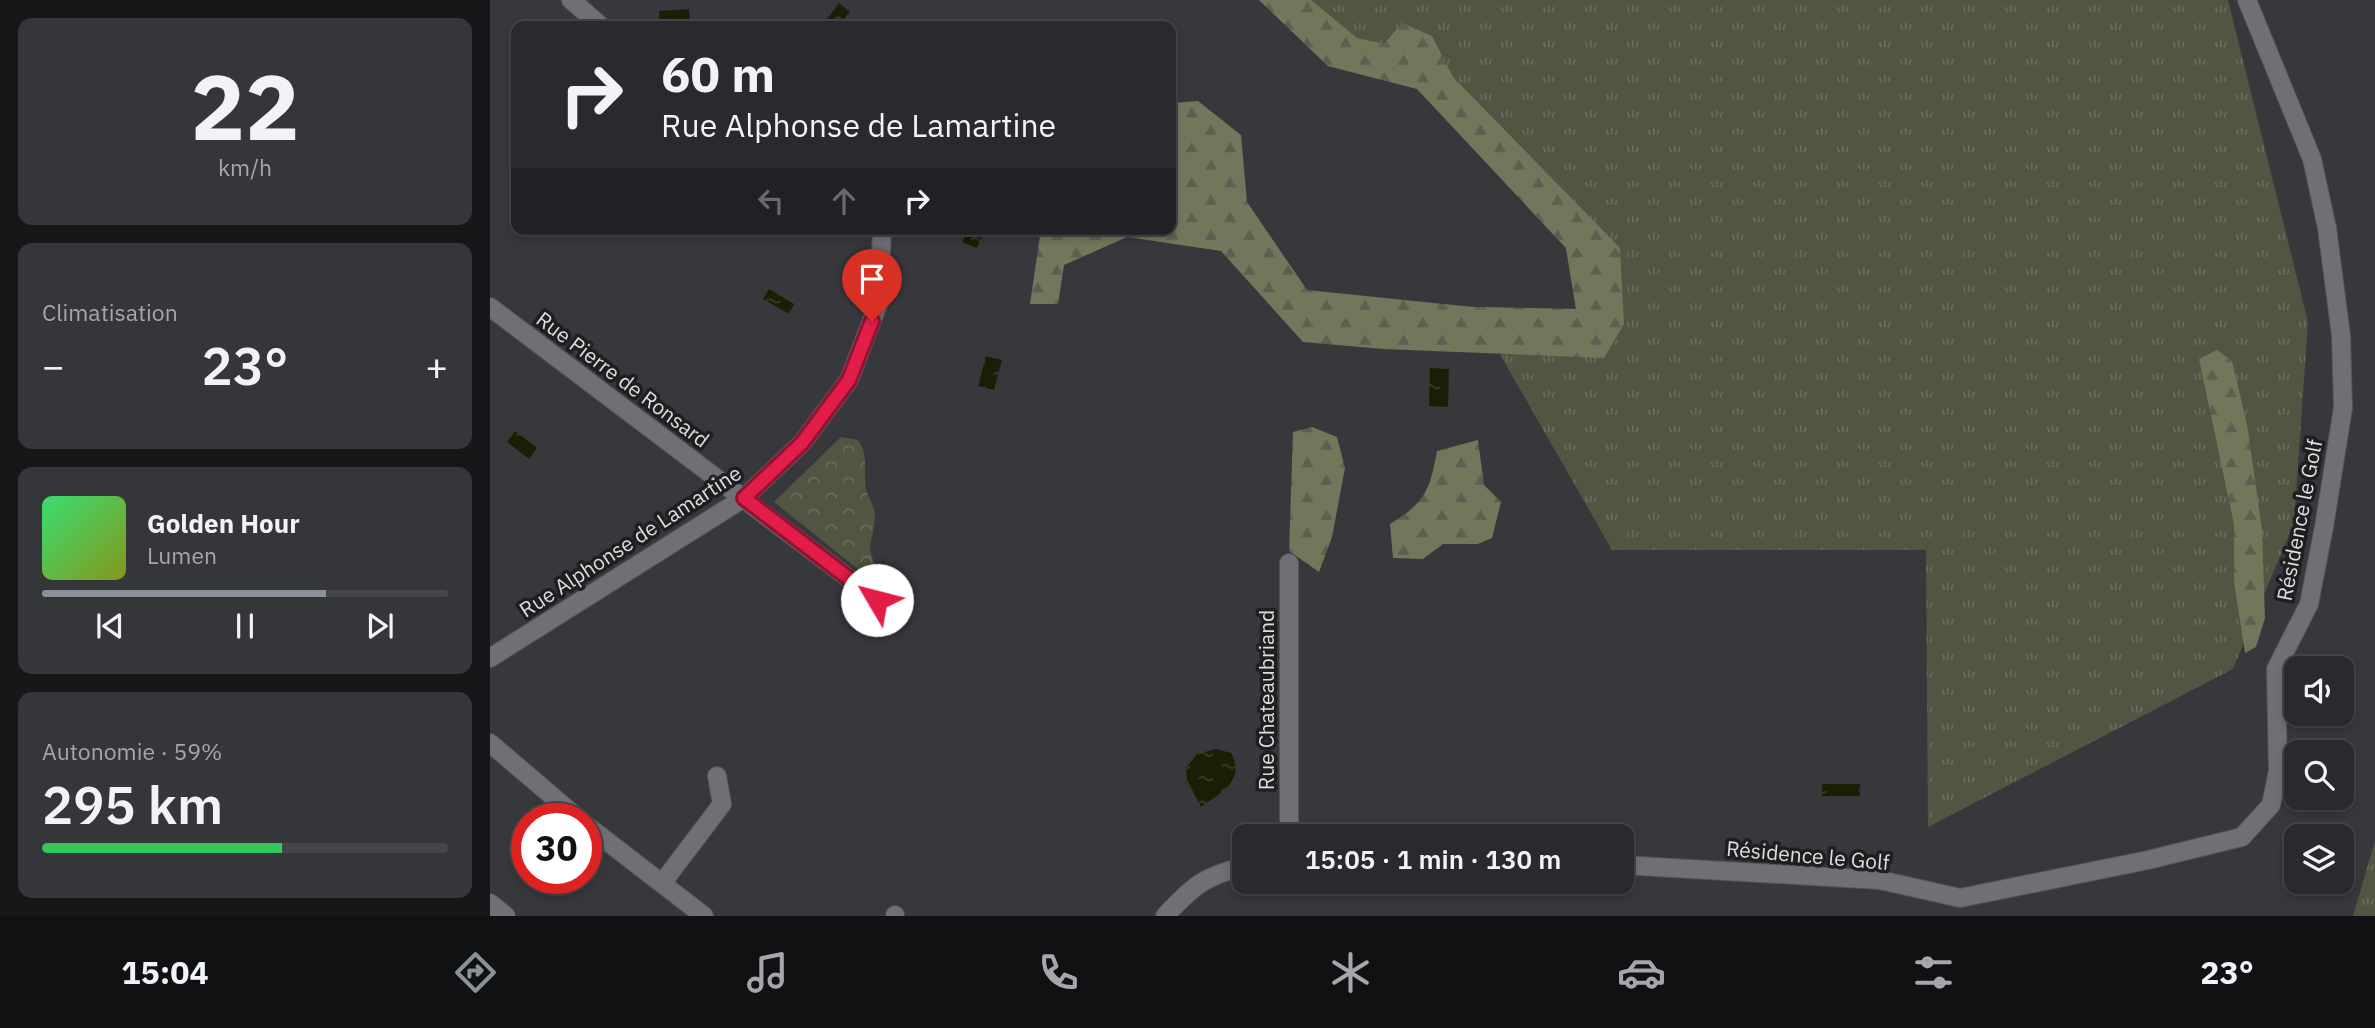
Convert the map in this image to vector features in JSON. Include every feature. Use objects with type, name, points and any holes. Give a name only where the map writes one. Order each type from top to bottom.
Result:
[{"type":"street","points":[[571,0],[595,21]]},
{"type":"street","name":"Résidence le Golf","points":[[1634,866],[1880,880],[1960,898],[2148,860],[2242,837],[2271,806],[2278,771],[2276,669],[2309,604],[2322,540],[2343,408],[2341,335],[2327,228],[2312,159],[2248,0]]},
{"type":"street","name":"Rue Alphonse de Lamartine","points":[[490,658],[744,498],[802,443],[849,380],[879,302],[882,235]]},
{"type":"street","name":"Rue Pierre de Ronsard","points":[[490,307],[896,614]]},
{"type":"street","name":"Rue Chateaubriand","points":[[1289,564],[1289,824]]},
{"type":"street","points":[[490,743],[560,803]]},
{"type":"street","points":[[663,882],[722,804],[718,776]]},
{"type":"street","points":[[602,837],[704,916]]},
{"type":"street","points":[[1165,916],[1185,894],[1216,873],[1232,870]]},
{"type":"street","points":[[490,903],[506,916]]},
{"type":"green space","points":[[1259,0],[2228,0],[2308,322],[2294,523],[2233,669],[1928,827],[1926,550],[1612,550],[1473,307],[1576,309],[1566,248],[1417,89],[1328,66]]},
{"type":"green space","points":[[1259,0],[1311,0],[1357,38],[1384,44],[1402,23],[1432,36],[1453,77],[1620,248],[1624,324],[1604,358],[1383,349],[1303,342],[1221,251],[1127,237],[1064,265],[1058,304],[1030,304],[1040,235],[1176,235],[1176,103],[1198,101],[1241,135],[1247,202],[1307,290],[1473,307],[1576,309],[1566,248],[1417,89],[1328,66]]},
{"type":"green space","points":[[2217,350],[2232,361],[2247,424],[2262,530],[2265,618],[2256,647],[2245,653],[2234,582],[2234,524],[2199,359]]},
{"type":"green space","points":[[1312,427],[1337,437],[1345,468],[1332,537],[1319,572],[1289,551],[1293,432]]},
{"type":"green space","points":[[841,437],[858,440],[863,451],[866,489],[875,515],[870,549],[881,574],[864,574],[774,502]]},
{"type":"green space","points":[[1478,440],[1484,485],[1501,502],[1492,538],[1478,544],[1443,544],[1423,559],[1393,558],[1390,524],[1411,509],[1424,494],[1432,476],[1437,451]]},
{"type":"green space","points":[[2375,841],[2375,916],[2353,916]]},
{"type":"water","points":[[839,3],[850,12],[842,21],[826,21]]},
{"type":"water","points":[[689,9],[690,21],[659,21],[659,11]]},
{"type":"water","points":[[965,235],[982,235],[977,248],[962,242]]},
{"type":"water","points":[[769,289],[794,304],[789,314],[763,299]]},
{"type":"water","points":[[986,356],[1002,360],[994,390],[978,386]]},
{"type":"water","points":[[1430,368],[1449,369],[1448,407],[1429,406]]},
{"type":"water","points":[[515,431],[537,448],[529,459],[507,442]]},
{"type":"water","points":[[1216,749],[1231,753],[1236,771],[1229,785],[1201,807],[1187,780],[1186,768],[1197,754]]},
{"type":"water","points":[[1822,784],[1860,784],[1860,796],[1822,796]]},
{"type":"route","points":[[872,321],[849,380],[802,443],[744,498],[877,600]]}]
